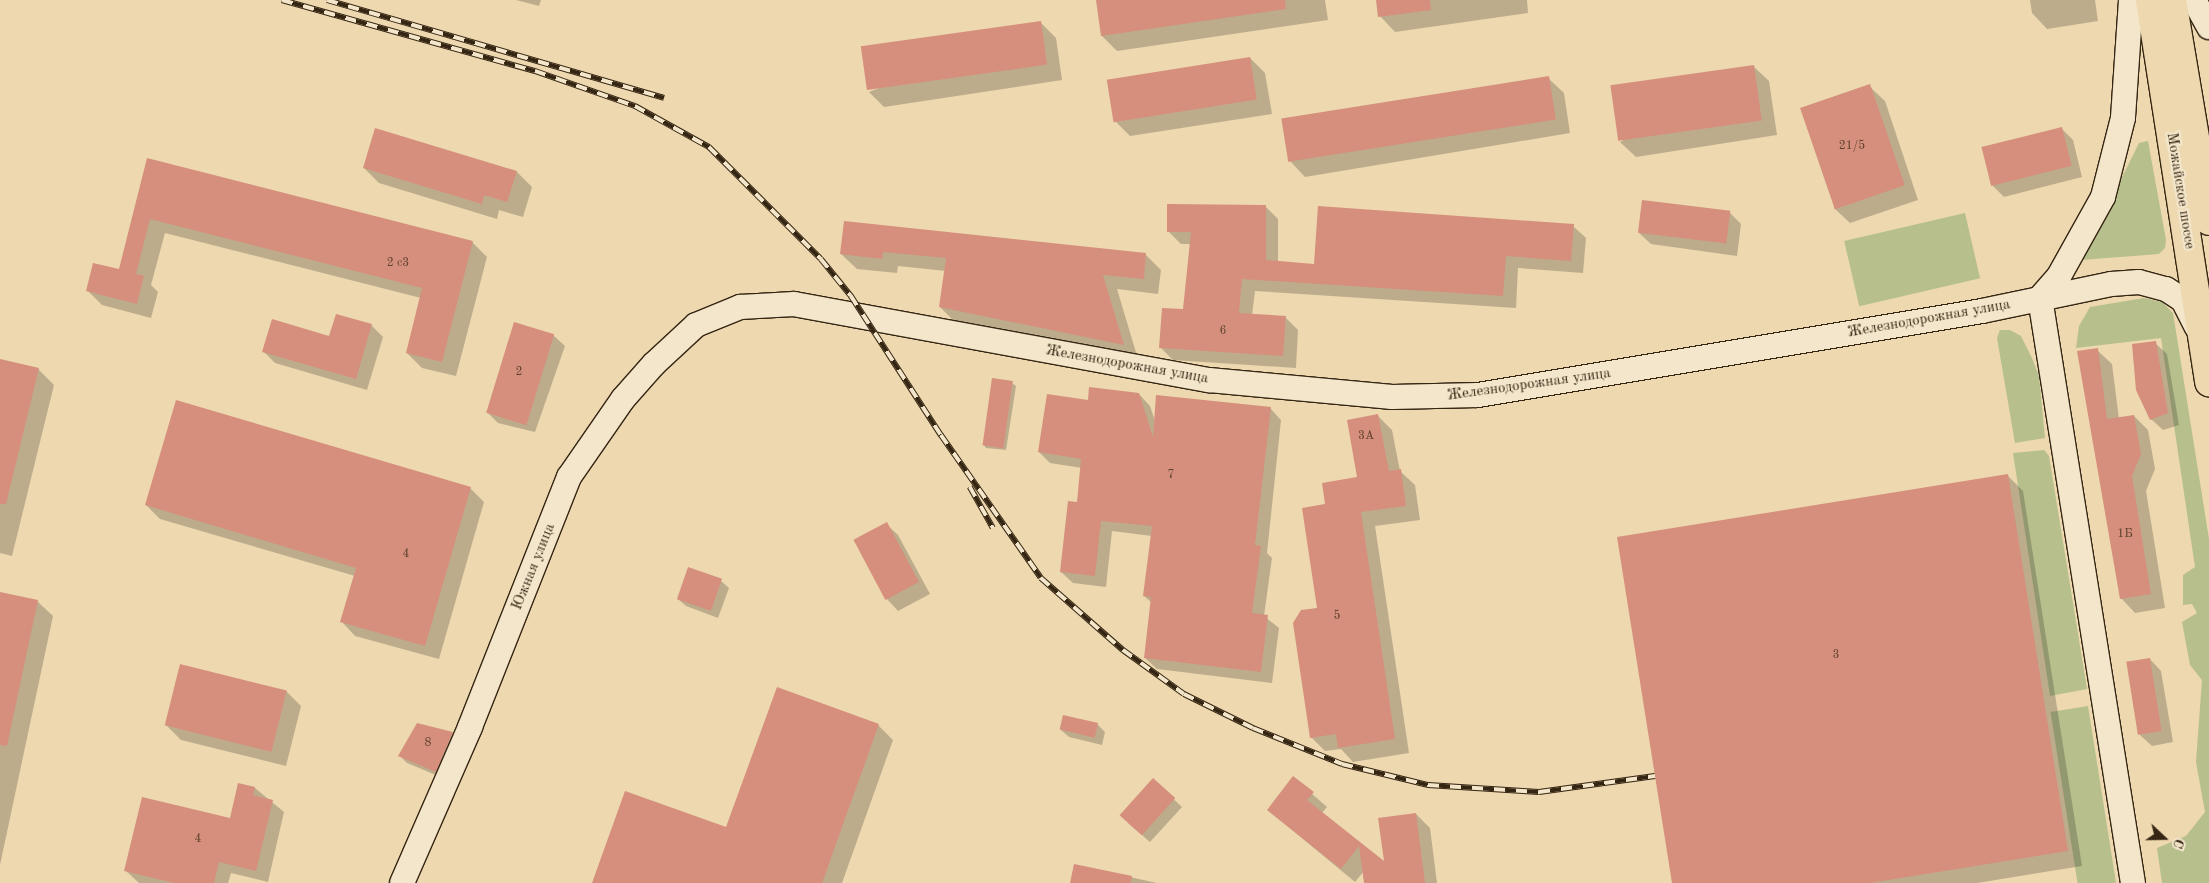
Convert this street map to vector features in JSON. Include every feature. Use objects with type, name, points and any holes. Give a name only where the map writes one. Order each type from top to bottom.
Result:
[{"type":"main road","name":"Можайское шоссе","points":[[2150,0],[2209,382]]},
{"type":"main road","name":"Можайское шоссе","points":[[2172,0],[2209,221]]},
{"type":"street","points":[[2131,0],[2124,118],[2103,197],[2059,276],[2040,298],[2134,883]]},
{"type":"street","points":[[2194,0],[2209,27]]},
{"type":"street","name":"Железнодорожная улица","points":[[740,307],[794,304],[1209,380],[1300,391],[1434,398],[1478,395],[1982,311],[2111,284],[2139,282],[2166,289],[2183,300],[2202,336]]},
{"type":"street","name":"Южная улица","points":[[402,883],[470,727],[569,477],[623,399],[654,364],[696,325],[740,307]]},
{"type":"green space","points":[[2148,141],[2166,240],[2165,248],[2159,254],[2081,260],[2139,143]]},
{"type":"green space","points":[[1965,213],[1980,278],[1859,306],[1844,241]]},
{"type":"green space","points":[[2144,298],[2162,302],[2173,313],[2209,539],[2209,883],[2162,883],[2157,848],[2186,836],[2205,812],[2196,762],[2202,680],[2190,665],[2182,622],[2197,613],[2192,604],[2183,605],[2183,575],[2195,567],[2161,338],[2076,348],[2079,326],[2090,307]]},
{"type":"green space","points":[[2000,330],[2010,330],[2021,336],[2032,358],[2039,376],[2045,438],[2015,443],[1997,338]]},
{"type":"green space","points":[[2044,450],[2049,456],[2087,689],[2050,696],[2013,453]]},
{"type":"green space","points":[[2088,706],[2116,883],[2078,883],[2050,712]]},
{"type":"building","points":[[1096,0],[1285,0],[1286,9],[1101,36]]},
{"type":"building","points":[[1376,0],[1430,0],[1431,10],[1378,17]]},
{"type":"building","points":[[1041,21],[1047,65],[867,90],[861,46]]},
{"type":"building","points":[[1250,57],[1257,99],[1114,122],[1107,80]]},
{"type":"building","points":[[1754,65],[1762,120],[1618,141],[1610,85]]},
{"type":"building","points":[[1549,76],[1556,119],[1288,162],[1281,118]]},
{"type":"building","points":[[1870,84],[1905,185],[1835,209],[1800,108]]},
{"type":"building","points":[[2062,127],[2072,166],[1991,186],[1981,147]]},
{"type":"building","points":[[375,128],[517,171],[507,202],[484,195],[482,204],[363,168]]},
{"type":"building","points":[[147,158],[473,241],[442,362],[406,353],[422,288],[150,219],[136,274],[144,276],[137,304],[86,291],[93,263],[119,269]]},
{"type":"building","points":[[1642,200],[1730,211],[1726,244],[1638,233]]},
{"type":"building","points":[[1167,204],[1266,205],[1266,260],[1314,264],[1318,206],[1574,224],[1571,261],[1506,256],[1503,296],[1242,279],[1239,313],[1286,316],[1283,356],[1159,348],[1162,308],[1183,309],[1191,232],[1167,232]]},
{"type":"building","points":[[844,221],[1146,253],[1144,279],[1103,275],[1124,345],[939,307],[946,258],[883,252],[882,259],[840,254]]},
{"type":"building","points":[[336,314],[372,324],[356,379],[262,352],[272,319],[329,336]]},
{"type":"building","points":[[514,322],[554,334],[526,425],[486,413]]},
{"type":"building","points":[[2156,341],[2168,413],[2150,420],[2136,390],[2132,344]]},
{"type":"building","points":[[2098,348],[2107,419],[2134,415],[2141,454],[2132,476],[2151,594],[2120,599],[2077,351]]},
{"type":"building","points":[[0,359],[39,368],[6,504],[0,504]]},
{"type":"building","points":[[992,378],[1013,381],[1003,448],[983,445]]},
{"type":"building","points":[[1089,387],[1139,393],[1153,437],[1156,395],[1271,407],[1255,545],[1261,546],[1252,613],[1268,615],[1261,672],[1144,658],[1151,597],[1143,596],[1152,526],[1101,521],[1095,576],[1060,572],[1068,501],[1077,502],[1081,459],[1038,452],[1047,394],[1088,400]]},
{"type":"building","points":[[176,400],[471,487],[425,646],[340,622],[356,568],[145,505]]},
{"type":"building","points":[[1378,414],[1389,471],[1401,469],[1406,506],[1361,512],[1395,739],[1338,748],[1336,734],[1310,738],[1293,623],[1301,610],[1317,608],[1302,508],[1325,504],[1322,483],[1357,477],[1347,420]]},
{"type":"building","points":[[2008,474],[2068,851],[1870,883],[1672,883],[1617,537]]},
{"type":"building","points":[[887,522],[919,582],[885,600],[853,540]]},
{"type":"building","points":[[688,567],[722,579],[711,611],[677,599]]},
{"type":"building","points":[[0,592],[38,600],[7,746],[0,745]]},
{"type":"building","points":[[2150,658],[2162,731],[2138,735],[2126,662]]},
{"type":"building","points":[[180,664],[287,691],[271,752],[165,725]]},
{"type":"building","points":[[777,687],[879,724],[822,883],[592,883],[625,791],[726,827]]},
{"type":"building","points":[[1063,715],[1098,723],[1095,738],[1060,730]]},
{"type":"building","points":[[417,723],[453,732],[436,772],[398,756]]},
{"type":"building","points":[[1293,776],[1314,792],[1307,800],[1384,861],[1378,818],[1416,813],[1425,883],[1364,883],[1359,846],[1341,869],[1267,810]]},
{"type":"building","points":[[1153,778],[1175,798],[1142,835],[1120,815]]},
{"type":"building","points":[[238,783],[255,787],[253,795],[273,800],[256,871],[219,862],[214,883],[174,883],[124,871],[142,797],[230,818]]},
{"type":"building","points":[[1074,864],[1132,876],[1131,883],[1070,883]]},
{"type":"railway","points":[[282,0],[535,71],[635,106],[709,147],[821,259],[851,296],[941,435],[1041,578],[1123,650],[1184,694],[1253,728],[1342,764],[1428,785],[1539,792],[1655,776]]},
{"type":"railway","points":[[327,0],[664,98]]},
{"type":"railway","points":[[970,487],[993,528]]}]
